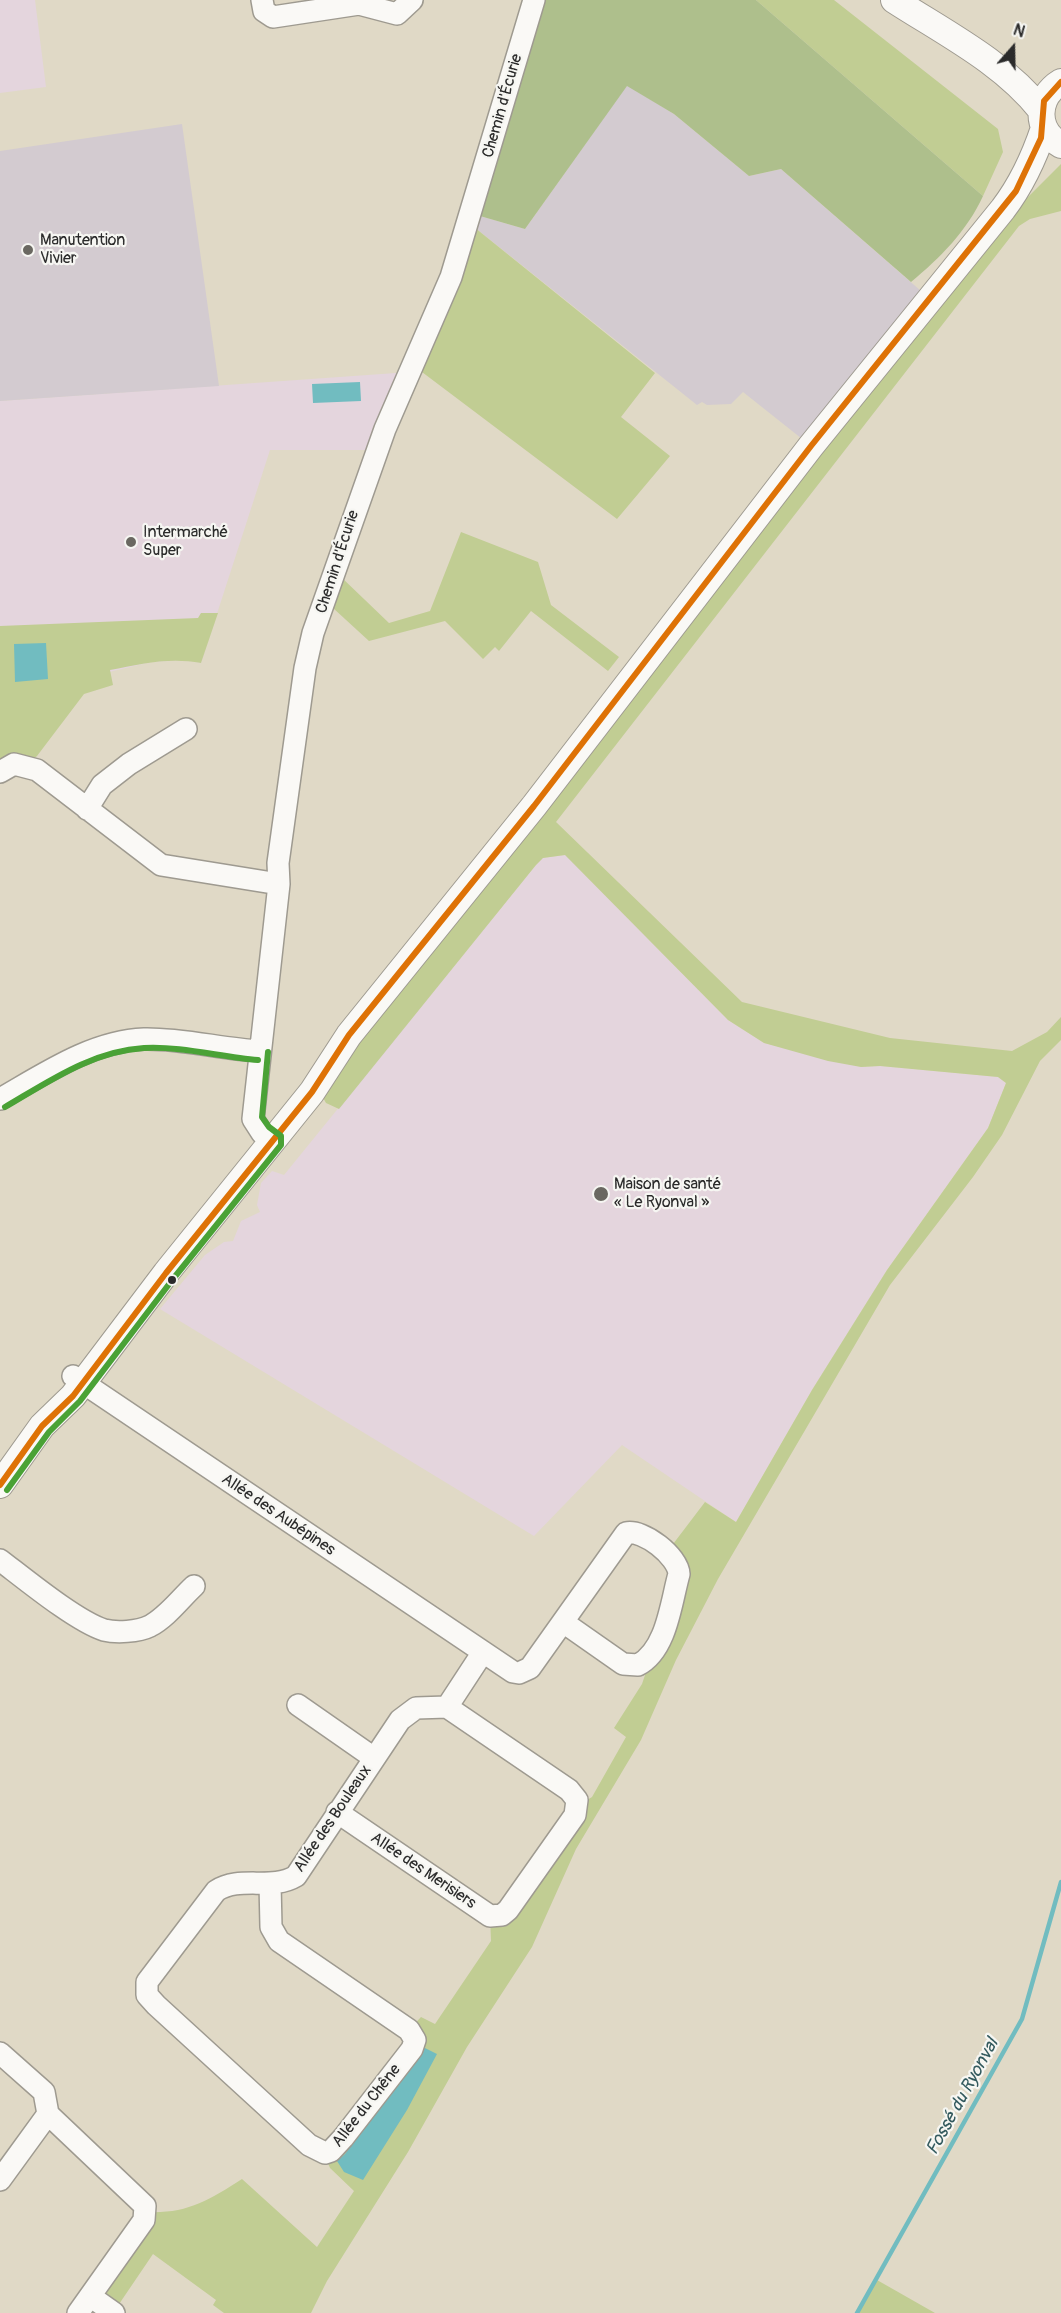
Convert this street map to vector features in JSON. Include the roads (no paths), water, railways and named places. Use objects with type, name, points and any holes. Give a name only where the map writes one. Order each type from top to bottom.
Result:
[{"type":"main road","points":[[894,0],[1002,71],[1025,91],[1049,128]]},
{"type":"main road","points":[[0,1485],[42,1426],[67,1404],[78,1380],[166,1273],[267,1137],[325,1075],[349,1035],[534,806],[811,446],[1016,191],[1049,128],[1047,93],[1061,82]]},
{"type":"main road","points":[[1016,191],[1061,156]]},
{"type":"street","points":[[263,6],[273,17],[359,4],[397,14],[412,0]]},
{"type":"street","name":"Chemin d'Écurie","points":[[267,1137],[253,1119],[279,884],[278,864],[304,668],[313,633],[385,429],[451,277],[534,0]]},
{"type":"street","points":[[87,809],[102,785],[129,764],[186,729]]},
{"type":"street","points":[[0,772],[14,764],[37,770],[161,865],[279,884]]},
{"type":"street","points":[[0,1099],[61,1064],[109,1045],[144,1039],[259,1051]]},
{"type":"street","name":"Allée des Aubépines","points":[[78,1380],[513,1672],[525,1672],[563,1622]]},
{"type":"street","points":[[626,1533],[639,1534],[667,1552],[678,1566],[679,1574],[663,1633],[651,1655],[638,1665],[623,1664],[563,1622],[626,1533]]},
{"type":"street","points":[[0,1560],[76,1614],[105,1630],[135,1630],[147,1627],[161,1619],[194,1586]]},
{"type":"street","points":[[447,1707],[483,1652]]},
{"type":"street","points":[[298,1704],[374,1758]]},
{"type":"street","name":"Allée des Bouleaux","points":[[146,1988],[151,1975],[216,1891],[231,1884],[281,1882],[296,1876],[400,1720],[410,1711],[426,1707],[447,1707]]},
{"type":"street","name":"Allée des Merisiers","points":[[337,1812],[490,1916],[502,1915],[508,1910],[575,1815],[577,1800],[569,1790],[447,1707]]},
{"type":"street","name":"Allée du Chêne","points":[[146,1988],[147,1995],[156,2006],[309,2145],[320,2152],[331,2151],[412,2049],[415,2040],[409,2030],[279,1941],[271,1927],[270,1883]]},
{"type":"street","points":[[0,2053],[44,2092],[48,2114],[145,2206],[144,2220],[78,2313]]},
{"type":"street","points":[[0,2180],[48,2114]]},
{"type":"street","points":[[90,2296],[114,2313]]},
{"type":"water","points":[[360,382],[361,401],[313,403],[312,384]]},
{"type":"water","points":[[46,643],[48,679],[15,682],[14,644]]},
{"type":"water","points":[[423,2047],[437,2054],[407,2110],[363,2180],[344,2172],[337,2161],[345,2154]]},
{"type":"waterway","name":"Fossé du Ryonval","points":[[857,2313],[1022,2019],[1061,1882]]},
{"type":"place","name":"Manutention Vivier","points":[[28,250]]},
{"type":"place","name":"Intermarché Super","points":[[131,542]]},
{"type":"place","name":"Maison de santé « Le Ryonval »","points":[[601,1194]]}]
